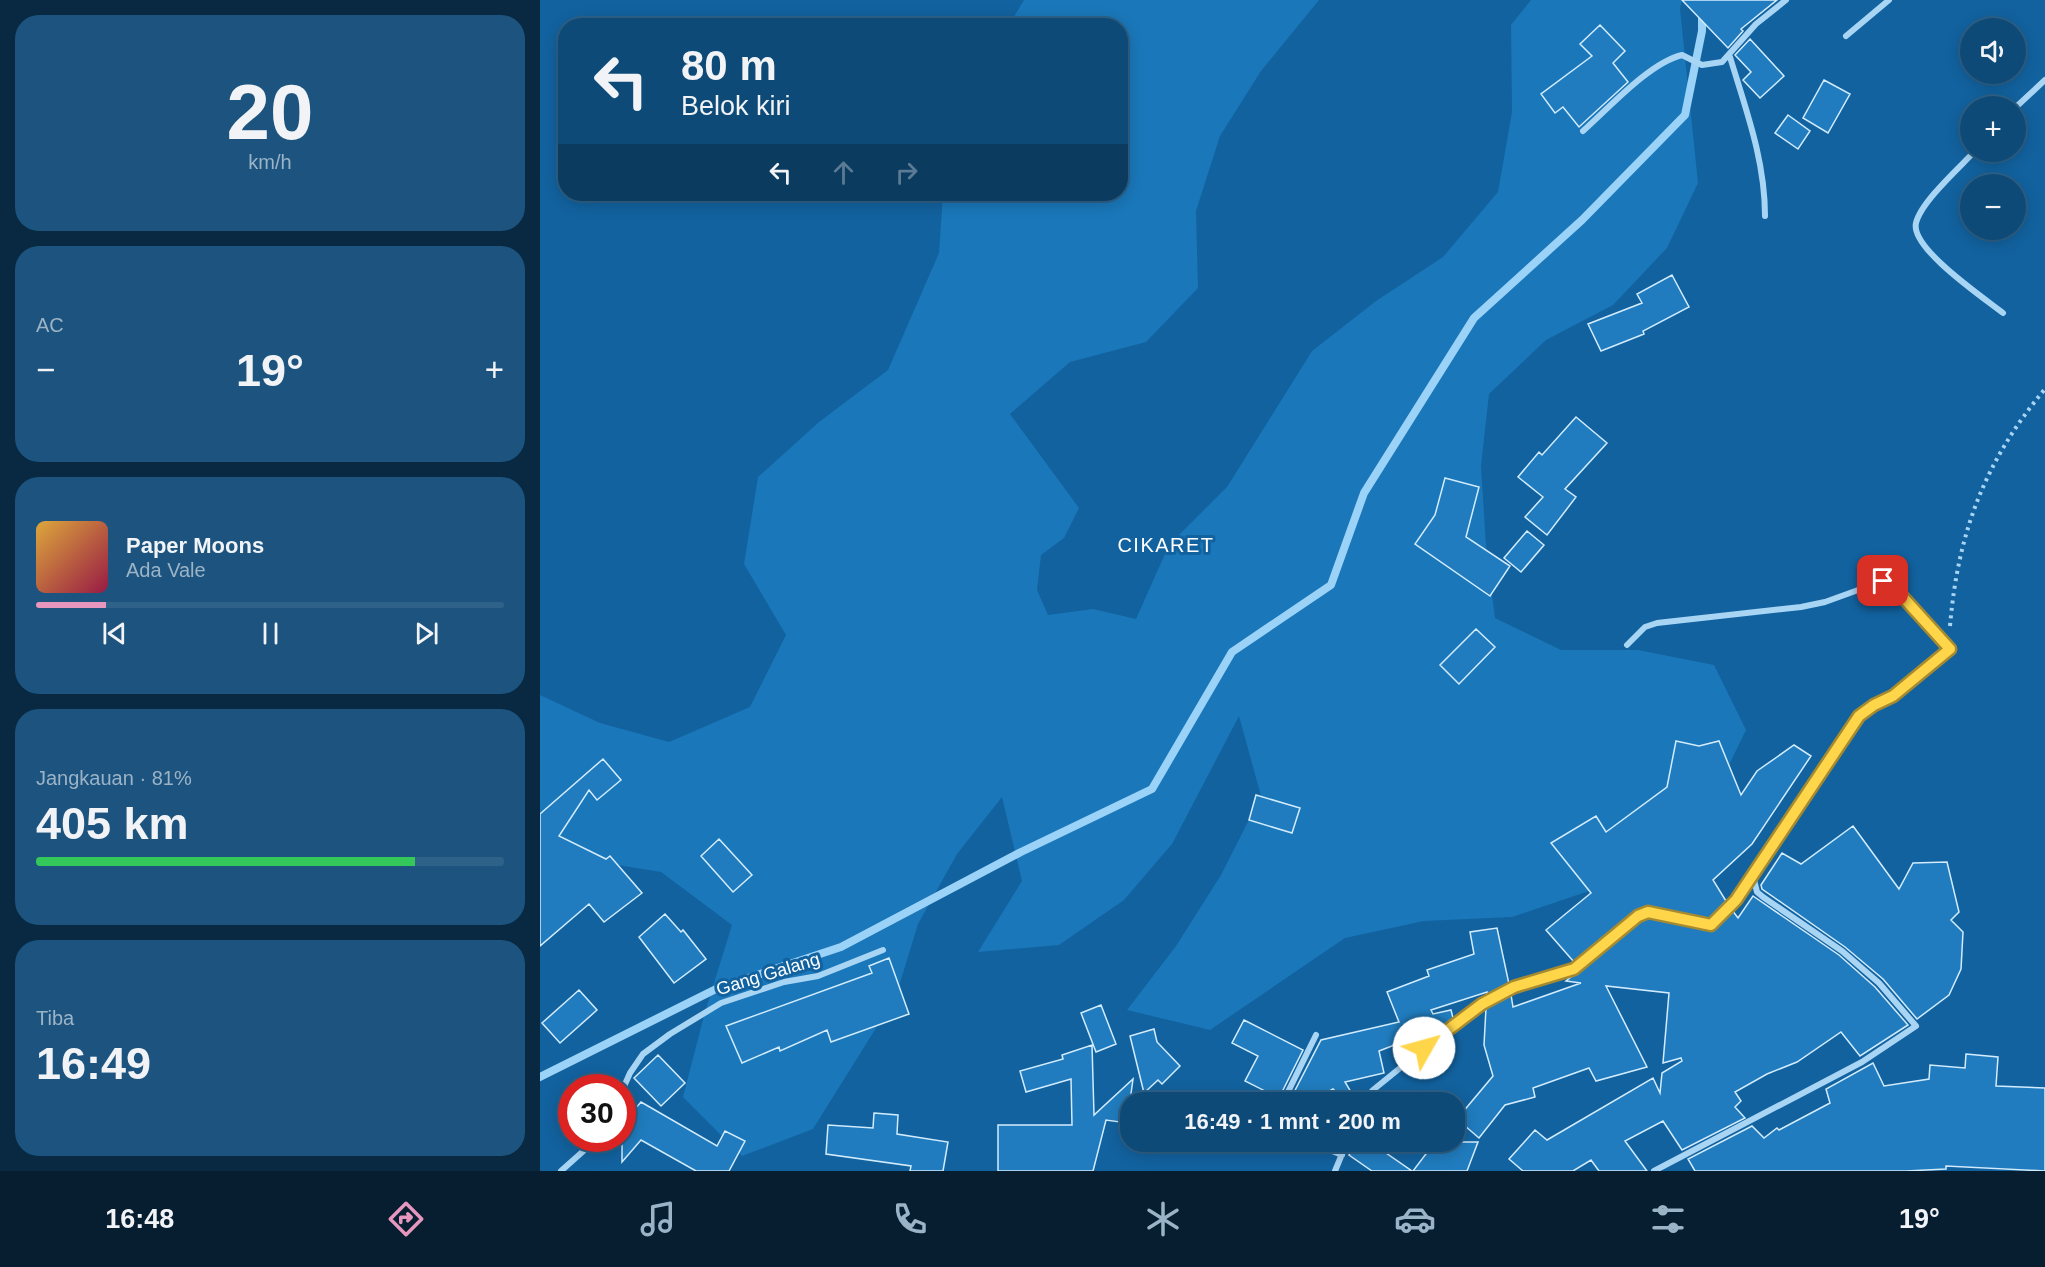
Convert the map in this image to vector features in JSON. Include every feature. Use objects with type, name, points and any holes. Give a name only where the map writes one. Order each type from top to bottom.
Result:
[{"type":"street","points":[[1582,131],[1658,67],[1682,55],[1694,62],[1708,65],[1722,62],[1730,57],[1756,24],[1786,0]]},
{"type":"street","points":[[1846,36],[1881,3],[1889,0]]},
{"type":"street","points":[[1730,57],[1760,158],[1765,183],[1766,216]]},
{"type":"street","points":[[2026,97],[2045,80]]},
{"type":"street","points":[[1965,162],[1928,204],[1916,222],[1916,234],[1926,249],[2003,313]]},
{"type":"street","points":[[1371,1092],[1432,1041],[1482,1004],[1514,987],[1574,969],[1624,927],[1648,912],[1711,925],[1736,900],[1753,876],[1859,716],[1874,705],[1893,696],[1950,649],[1892,585],[1883,581],[1825,602],[1801,607],[1657,623],[1645,627],[1627,645]]},
{"type":"street","points":[[1654,1171],[1853,1067],[1916,1026],[1879,983],[1842,951],[1757,892],[1753,876]]},
{"type":"street","name":"Gang Galang","points":[[630,1074],[644,1054],[670,1034],[721,1003],[784,982],[818,976],[883,950]]},
{"type":"street","points":[[1288,1092],[1316,1035]]},
{"type":"street","points":[[561,1171],[582,1152]]},
{"type":"street","points":[[1335,1152],[1342,1155]]},
{"type":"street","points":[[1335,1171],[1343,1152]]},
{"type":"path","points":[[1950,649],[1950,623],[1963,538],[1988,474],[2019,420],[2045,389]]},
{"type":"shaded area","points":[[1024,0],[1319,0],[1261,71],[1220,136],[1196,211],[1198,288],[1146,342],[1070,362],[1010,414],[1079,508],[1064,538],[1041,555],[1037,590],[1048,615],[1093,609],[1136,619],[1169,545],[1227,487],[1312,351],[1376,301],[1443,257],[1498,192],[1512,112],[1511,25],[1531,0],[1682,0],[1680,9],[1698,183],[1667,248],[1613,305],[1546,340],[1489,394],[1481,466],[1486,545],[1495,618],[1561,650],[1638,650],[1714,665],[1746,730],[1714,796],[1654,849],[1586,892],[1512,917],[1424,921],[1345,938],[1210,1030],[1127,1010],[1176,946],[1221,875],[1261,796],[1239,716],[1172,844],[1124,900],[1059,945],[978,952],[1022,881],[1002,797],[957,854],[918,924],[896,996],[813,1129],[742,1156],[683,1097],[705,1012],[732,925],[661,872],[574,858],[540,870],[540,695],[600,723],[669,742],[750,707],[786,635],[744,564],[758,477],[819,422],[888,370],[939,253],[943,201],[1128,201],[1128,18],[1013,18]]},
{"type":"building","points":[[1682,0],[1777,0],[1741,29],[1743,31],[1728,48]]},
{"type":"building","points":[[1600,25],[1625,51],[1613,63],[1628,82],[1579,127],[1563,107],[1555,113],[1541,94],[1592,56],[1580,44]]},
{"type":"building","points":[[1750,39],[1784,76],[1760,98],[1743,80],[1751,72],[1735,55]]},
{"type":"building","points":[[1824,80],[1850,94],[1828,133],[1803,118]]},
{"type":"building","points":[[1788,115],[1810,131],[1798,149],[1775,133]]},
{"type":"building","points":[[1672,275],[1689,307],[1643,331],[1644,334],[1601,351],[1588,324],[1642,303],[1637,294]]},
{"type":"building","points":[[1576,417],[1607,443],[1565,489],[1576,497],[1547,535],[1525,517],[1543,497],[1518,477],[1539,452],[1542,455]]},
{"type":"building","points":[[1445,478],[1479,487],[1466,537],[1510,566],[1490,596],[1415,544],[1435,515]]},
{"type":"building","points":[[1527,531],[1544,545],[1521,572],[1504,558]]},
{"type":"building","points":[[1476,629],[1495,647],[1459,684],[1440,665]]},
{"type":"building","points":[[1676,741],[1699,746],[1719,741],[1741,795],[1757,771],[1794,745],[1811,756],[1752,844],[1713,880],[1726,901],[1709,919],[1646,907],[1635,912],[1574,962],[1546,930],[1591,893],[1551,843],[1596,816],[1606,832],[1667,787]]},
{"type":"building","points":[[603,759],[621,780],[597,800],[589,790],[559,836],[606,859],[610,856],[642,893],[604,922],[589,904],[540,946],[540,814]]},
{"type":"building","points":[[1256,795],[1300,808],[1292,833],[1249,820]]},
{"type":"building","points":[[1853,826],[1899,889],[1913,863],[1947,862],[1959,912],[1951,920],[1963,932],[1961,969],[1949,995],[1917,1019],[1883,979],[1845,947],[1762,889],[1761,885],[1782,853],[1801,864]]},
{"type":"building","points":[[719,839],[752,875],[733,892],[701,856]]},
{"type":"building","points":[[1753,896],[1839,955],[1875,987],[1908,1025],[1860,1056],[1841,1032],[1797,1062],[1767,1074],[1735,1092],[1741,1101],[1735,1107],[1745,1118],[1682,1150],[1663,1121],[1625,1141],[1647,1171],[1599,1171],[1591,1160],[1573,1171],[1523,1171],[1509,1159],[1535,1130],[1547,1140],[1653,1078],[1660,1093],[1662,1073],[1682,1061],[1681,1058],[1663,1063],[1669,993],[1606,986],[1647,1067],[1596,1081],[1589,1068],[1533,1088],[1535,1097],[1505,1105],[1479,1138],[1465,1126],[1465,1109],[1493,1076],[1484,1045],[1486,1008],[1511,995],[1513,1007],[1581,983],[1566,981],[1648,917],[1712,930],[1732,910],[1738,918]]},
{"type":"building","points":[[665,914],[681,932],[683,930],[706,959],[674,983],[639,937]]},
{"type":"building","points":[[1497,928],[1509,984],[1487,996],[1487,992],[1431,1010],[1433,1014],[1451,1010],[1453,1018],[1443,1026],[1379,1051],[1384,1073],[1345,1082],[1351,1092],[1336,1092],[1333,1089],[1329,1092],[1294,1092],[1321,1040],[1399,1022],[1387,992],[1429,976],[1427,970],[1474,954],[1470,932]]},
{"type":"building","points":[[889,958],[909,1014],[831,1042],[827,1030],[780,1051],[779,1047],[742,1063],[726,1026],[872,973],[869,966]]},
{"type":"building","points":[[579,990],[597,1010],[560,1043],[542,1023]]},
{"type":"building","points":[[1101,1005],[1116,1044],[1096,1052],[1081,1013]]},
{"type":"building","points":[[1244,1020],[1303,1050],[1282,1092],[1267,1092],[1245,1081],[1258,1056],[1232,1043]]},
{"type":"building","points":[[1154,1029],[1157,1042],[1180,1066],[1162,1084],[1158,1080],[1144,1092],[1130,1036]]},
{"type":"building","points":[[1092,1045],[1094,1115],[1133,1079],[1131,1092],[1120,1092],[1120,1122],[1106,1120],[1093,1171],[998,1171],[998,1125],[1072,1125],[1071,1079],[1026,1092],[1020,1071],[1063,1059],[1062,1055]]},
{"type":"building","points":[[1966,1054],[1998,1057],[1996,1086],[2045,1088],[2045,1171],[1946,1166],[1946,1169],[1906,1171],[1695,1171],[1688,1159],[1752,1126],[1764,1138],[1777,1128],[1779,1130],[1830,1103],[1826,1089],[1873,1063],[1884,1086],[1929,1079],[1930,1065],[1965,1068]]},
{"type":"building","points":[[658,1055],[685,1083],[661,1106],[636,1080],[636,1076]]},
{"type":"building","points":[[641,1102],[717,1146],[725,1131],[745,1141],[729,1171],[696,1171],[641,1140],[636,1146],[636,1108]]},
{"type":"building","points":[[874,1113],[898,1115],[897,1134],[948,1142],[943,1171],[910,1171],[911,1166],[826,1154],[828,1125],[873,1128]]},
{"type":"building","points":[[1465,1142],[1478,1142],[1467,1171],[1413,1171],[1427,1152],[1465,1152]]},
{"type":"building","points":[[622,1152],[631,1152],[622,1162]]},
{"type":"building","points":[[1351,1152],[1384,1152],[1412,1171],[1372,1171],[1349,1155]]},
{"type":"waterway","points":[[540,1077],[718,988],[841,947],[1021,852],[1152,789],[1232,652],[1331,585],[1364,493],[1474,318],[1582,220],[1685,115],[1702,31],[1702,0]]},
{"type":"district","name":"CIKARET","points":[[1166,545]]},
{"type":"route","points":[[1424,1048],[1469,1012],[1514,987],[1545,980],[1574,969],[1638,916],[1648,912],[1711,925],[1736,900],[1859,716],[1874,705],[1893,696],[1950,649],[1924,624],[1892,585],[1883,581]]}]
